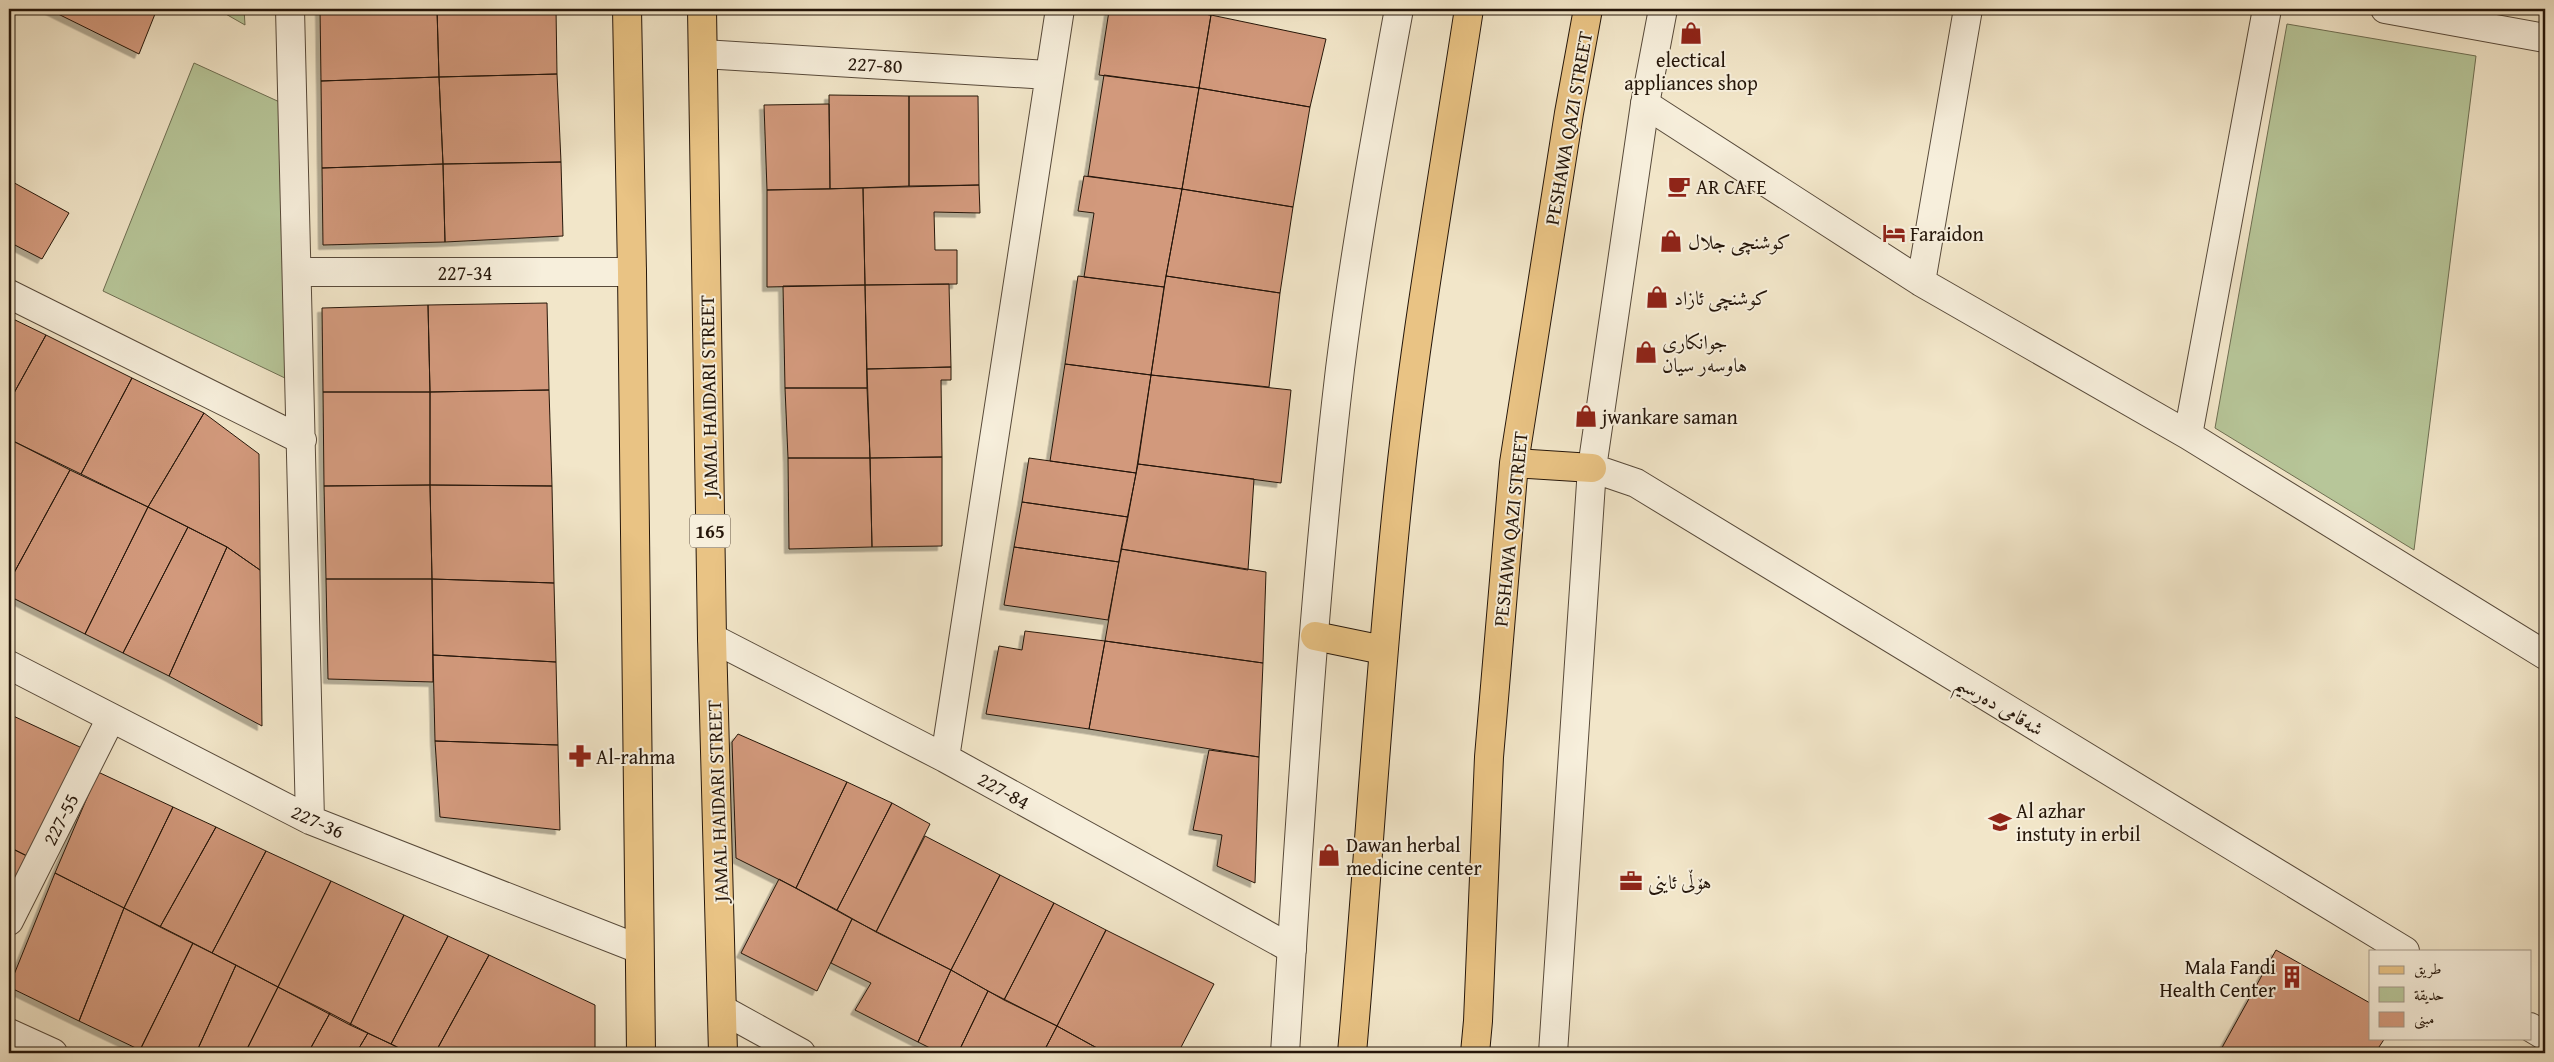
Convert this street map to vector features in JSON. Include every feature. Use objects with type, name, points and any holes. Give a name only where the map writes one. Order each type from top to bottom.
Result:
[{"type":"main road","points":[[627,9],[641,1053]]},
{"type":"main road","name":"JAMAL HAIDARI STREET","points":[[702,9],[712,638],[722,1053]]},
{"type":"main road","points":[[1352,1053],[1383,650],[1400,477],[1424,297],[1469,9]]},
{"type":"main road","name":"PESHAWA QAZI STREET","points":[[1475,1053],[1478,1021],[1488,757],[1514,463],[1569,113],[1588,9]]},
{"type":"main road","points":[[1514,463],[1592,468]]},
{"type":"main road","points":[[1315,636],[1383,650]]},
{"type":"main road","points":[[1356,1008],[1359,1029],[1374,1053]]},
{"type":"main road","points":[[1464,1053],[1474,1039],[1478,1021]]},
{"type":"street","points":[[290,9],[298,272],[310,820]]},
{"type":"street","points":[[945,758],[1048,75],[1060,9]]},
{"type":"street","points":[[1285,1053],[1324,521],[1340,366],[1366,192],[1399,9]]},
{"type":"street","points":[[1553,1053],[1592,468],[1645,104],[1663,9]]},
{"type":"street","points":[[1921,282],[1968,9]]},
{"type":"street","points":[[2188,436],[2267,9]]},
{"type":"street","points":[[2386,9],[2545,38]]},
{"type":"street","name":"227-80","points":[[703,54],[1048,75]]},
{"type":"street","points":[[1645,104],[1921,282],[2188,436],[2545,655]]},
{"type":"street","name":"227-34","points":[[298,272],[632,272]]},
{"type":"street","points":[[9,294],[302,440]]},
{"type":"street","name":"شەقامی دەرسیم","points":[[1592,468],[1636,483],[2402,950]]},
{"type":"street","name":"227-84","points":[[712,638],[945,758],[1292,949]]},
{"type":"street","name":"227-36","points":[[9,665],[310,820],[639,950]]},
{"type":"street","name":"227-55","points":[[9,921],[111,718]]},
{"type":"street","points":[[722,1010],[801,1053]]},
{"type":"street","points":[[2532,1028],[2545,1036]]},
{"type":"street","points":[[9,1033],[53,1053]]},
{"type":"green space","points":[[217,9],[244,9],[245,25]]},
{"type":"green space","points":[[2287,24],[2476,56],[2414,550],[2215,428]]},
{"type":"green space","points":[[194,63],[284,104],[287,379],[103,291]]},
{"type":"building","points":[[48,9],[157,9],[139,54]]},
{"type":"building","points":[[320,9],[437,9],[439,77],[321,81]]},
{"type":"building","points":[[437,9],[556,9],[557,74],[439,77]]},
{"type":"building","points":[[1111,9],[1170,9],[1211,15],[1199,88],[1099,75],[1109,11]]},
{"type":"building","points":[[1170,9],[1212,9],[1211,15]]},
{"type":"building","points":[[1211,15],[1326,39],[1310,107],[1199,88]]},
{"type":"building","points":[[557,74],[561,162],[443,164],[439,77]]},
{"type":"building","points":[[1104,75],[1199,88],[1182,189],[1088,176]]},
{"type":"building","points":[[439,77],[443,164],[322,168],[321,81]]},
{"type":"building","points":[[1199,88],[1310,107],[1293,207],[1182,189]]},
{"type":"building","points":[[829,95],[909,96],[909,186],[830,189]]},
{"type":"building","points":[[909,96],[978,96],[979,185],[909,186]]},
{"type":"building","points":[[829,104],[830,189],[767,190],[764,105]]},
{"type":"building","points":[[561,162],[563,236],[445,242],[443,164]]},
{"type":"building","points":[[443,164],[445,242],[323,245],[322,168]]},
{"type":"building","points":[[1084,176],[1182,189],[1164,287],[1084,277],[1094,213],[1078,211]]},
{"type":"building","points":[[9,180],[69,213],[42,259],[9,242]]},
{"type":"building","points":[[979,185],[980,213],[934,212],[935,250],[957,250],[957,284],[865,285],[863,188]]},
{"type":"building","points":[[863,188],[865,285],[767,287],[767,190]]},
{"type":"building","points":[[1182,189],[1293,207],[1280,293],[1166,276]]},
{"type":"building","points":[[1078,276],[1164,287],[1151,375],[1065,364]]},
{"type":"building","points":[[1166,276],[1280,293],[1269,387],[1151,375]]},
{"type":"building","points":[[949,284],[951,367],[867,369],[865,285]]},
{"type":"building","points":[[865,285],[867,388],[785,388],[783,286]]},
{"type":"building","points":[[547,303],[549,390],[430,392],[428,305]]},
{"type":"building","points":[[428,305],[430,392],[323,392],[322,308]]},
{"type":"building","points":[[9,317],[46,335],[9,402]]},
{"type":"building","points":[[46,335],[132,378],[81,474],[9,439],[9,402]]},
{"type":"building","points":[[1065,364],[1151,375],[1136,473],[1050,461]]},
{"type":"building","points":[[951,367],[951,380],[941,380],[942,457],[870,458],[867,369]]},
{"type":"building","points":[[1151,375],[1291,390],[1281,483],[1138,464]]},
{"type":"building","points":[[132,378],[204,413],[148,507],[81,474]]},
{"type":"building","points":[[785,388],[867,388],[870,458],[788,458]]},
{"type":"building","points":[[549,390],[552,486],[430,485],[430,392]]},
{"type":"building","points":[[323,392],[430,392],[430,485],[324,486]]},
{"type":"building","points":[[204,413],[259,454],[260,570],[227,547],[148,507]]},
{"type":"building","points":[[9,439],[70,470],[9,582]]},
{"type":"building","points":[[942,457],[942,546],[872,547],[870,458]]},
{"type":"building","points":[[788,458],[870,458],[872,547],[789,549]]},
{"type":"building","points":[[1029,458],[1136,473],[1128,517],[1022,502]]},
{"type":"building","points":[[1138,464],[1254,479],[1248,570],[1121,549]]},
{"type":"building","points":[[70,470],[148,507],[85,634],[9,596],[9,582]]},
{"type":"building","points":[[430,485],[432,579],[326,579],[324,486]]},
{"type":"building","points":[[430,485],[552,486],[554,583],[432,579]]},
{"type":"building","points":[[1022,502],[1128,517],[1119,562],[1014,547]]},
{"type":"building","points":[[148,507],[188,527],[123,653],[85,634]]},
{"type":"building","points":[[188,527],[227,547],[169,676],[123,653]]},
{"type":"building","points":[[227,547],[260,570],[262,726],[169,676]]},
{"type":"building","points":[[1014,547],[1119,562],[1108,620],[1004,605]]},
{"type":"building","points":[[1121,549],[1266,572],[1263,663],[1105,641]]},
{"type":"building","points":[[326,579],[432,579],[433,682],[328,679]]},
{"type":"building","points":[[432,579],[554,583],[556,662],[433,655]]},
{"type":"building","points":[[1025,631],[1105,641],[1089,729],[986,714],[999,646],[1022,650]]},
{"type":"building","points":[[1105,641],[1263,663],[1259,757],[1089,729]]},
{"type":"building","points":[[433,655],[556,662],[558,745],[435,741]]},
{"type":"building","points":[[9,714],[82,748],[31,858],[9,847]]},
{"type":"building","points":[[738,734],[847,782],[796,888],[736,858],[732,742]]},
{"type":"building","points":[[435,741],[558,745],[560,830],[440,817]]},
{"type":"building","points":[[1209,750],[1259,757],[1255,883],[1217,866],[1222,835],[1193,830]]},
{"type":"building","points":[[98,772],[173,807],[124,908],[55,873]]},
{"type":"building","points":[[847,782],[892,803],[837,910],[796,888]]},
{"type":"building","points":[[892,803],[930,824],[876,932],[837,910]]},
{"type":"building","points":[[173,807],[216,827],[160,927],[124,908]]},
{"type":"building","points":[[216,827],[266,851],[212,953],[160,927]]},
{"type":"building","points":[[925,836],[1000,875],[951,970],[876,932]]},
{"type":"building","points":[[9,847],[31,858],[9,905]]},
{"type":"building","points":[[266,851],[331,881],[278,987],[212,953]]},
{"type":"building","points":[[55,873],[124,908],[79,1021],[9,987]]},
{"type":"building","points":[[1000,875],[1054,903],[1004,1000],[951,970]]},
{"type":"building","points":[[779,879],[852,919],[817,991],[741,953]]},
{"type":"building","points":[[331,881],[404,915],[350,1025],[278,987]]},
{"type":"building","points":[[1054,903],[1106,930],[1057,1026],[1004,1000]]},
{"type":"building","points":[[124,908],[193,943],[140,1050],[79,1021]]},
{"type":"building","points":[[404,915],[448,936],[391,1044],[350,1025]]},
{"type":"building","points":[[852,919],[951,970],[918,1042],[855,1010],[871,983],[831,963]]},
{"type":"building","points":[[1106,930],[1214,984],[1178,1053],[1106,1053],[1057,1026]]},
{"type":"building","points":[[448,936],[489,955],[435,1053],[409,1053],[391,1044]]},
{"type":"building","points":[[193,943],[236,965],[196,1053],[146,1053],[140,1050]]},
{"type":"building","name":"Mala Fandi Health Center","points":[[2276,950],[2369,1002],[2369,1040],[2384,1040],[2375,1053],[2219,1053]]},
{"type":"building","points":[[489,955],[595,1005],[595,1053],[435,1053]]},
{"type":"building","points":[[236,965],[278,987],[245,1053],[196,1053]]},
{"type":"building","points":[[951,970],[988,991],[958,1053],[930,1053],[930,1048],[918,1042]]},
{"type":"building","points":[[278,987],[330,1013],[308,1053],[245,1053]]},
{"type":"building","points":[[988,991],[1057,1026],[1043,1053],[958,1053]]},
{"type":"building","points":[[330,1013],[368,1033],[356,1053],[308,1053]]},
{"type":"building","points":[[1057,1026],[1106,1053],[1043,1053]]},
{"type":"building","points":[[368,1033],[391,1044],[409,1053],[356,1053]]},
{"type":"place","name":"electical appliances shop","points":[[1691,33]]},
{"type":"place","name":"AR CAFE","points":[[1679,186]]},
{"type":"place","name":"Faraidon","points":[[1894,233]]},
{"type":"place","name":"کوشنچی جلال","points":[[1671,241]]},
{"type":"place","name":"کوشنچی ئازاد","points":[[1657,297]]},
{"type":"place","name":"جوانکاری هاوسەر سیان","points":[[1646,352]]},
{"type":"place","name":"jwankare saman","points":[[1586,416]]},
{"type":"place","name":"Al-rahma","points":[[580,756]]},
{"type":"place","name":"Al azhar instuty in erbil","points":[[2000,822]]},
{"type":"place","name":"Dawan herbal medicine center","points":[[1329,855]]},
{"type":"place","name":"هۆڵی ئاینی","points":[[1631,881]]},
{"type":"place","name":"Mala Fandi Health Center","points":[[2292,977]]}]
